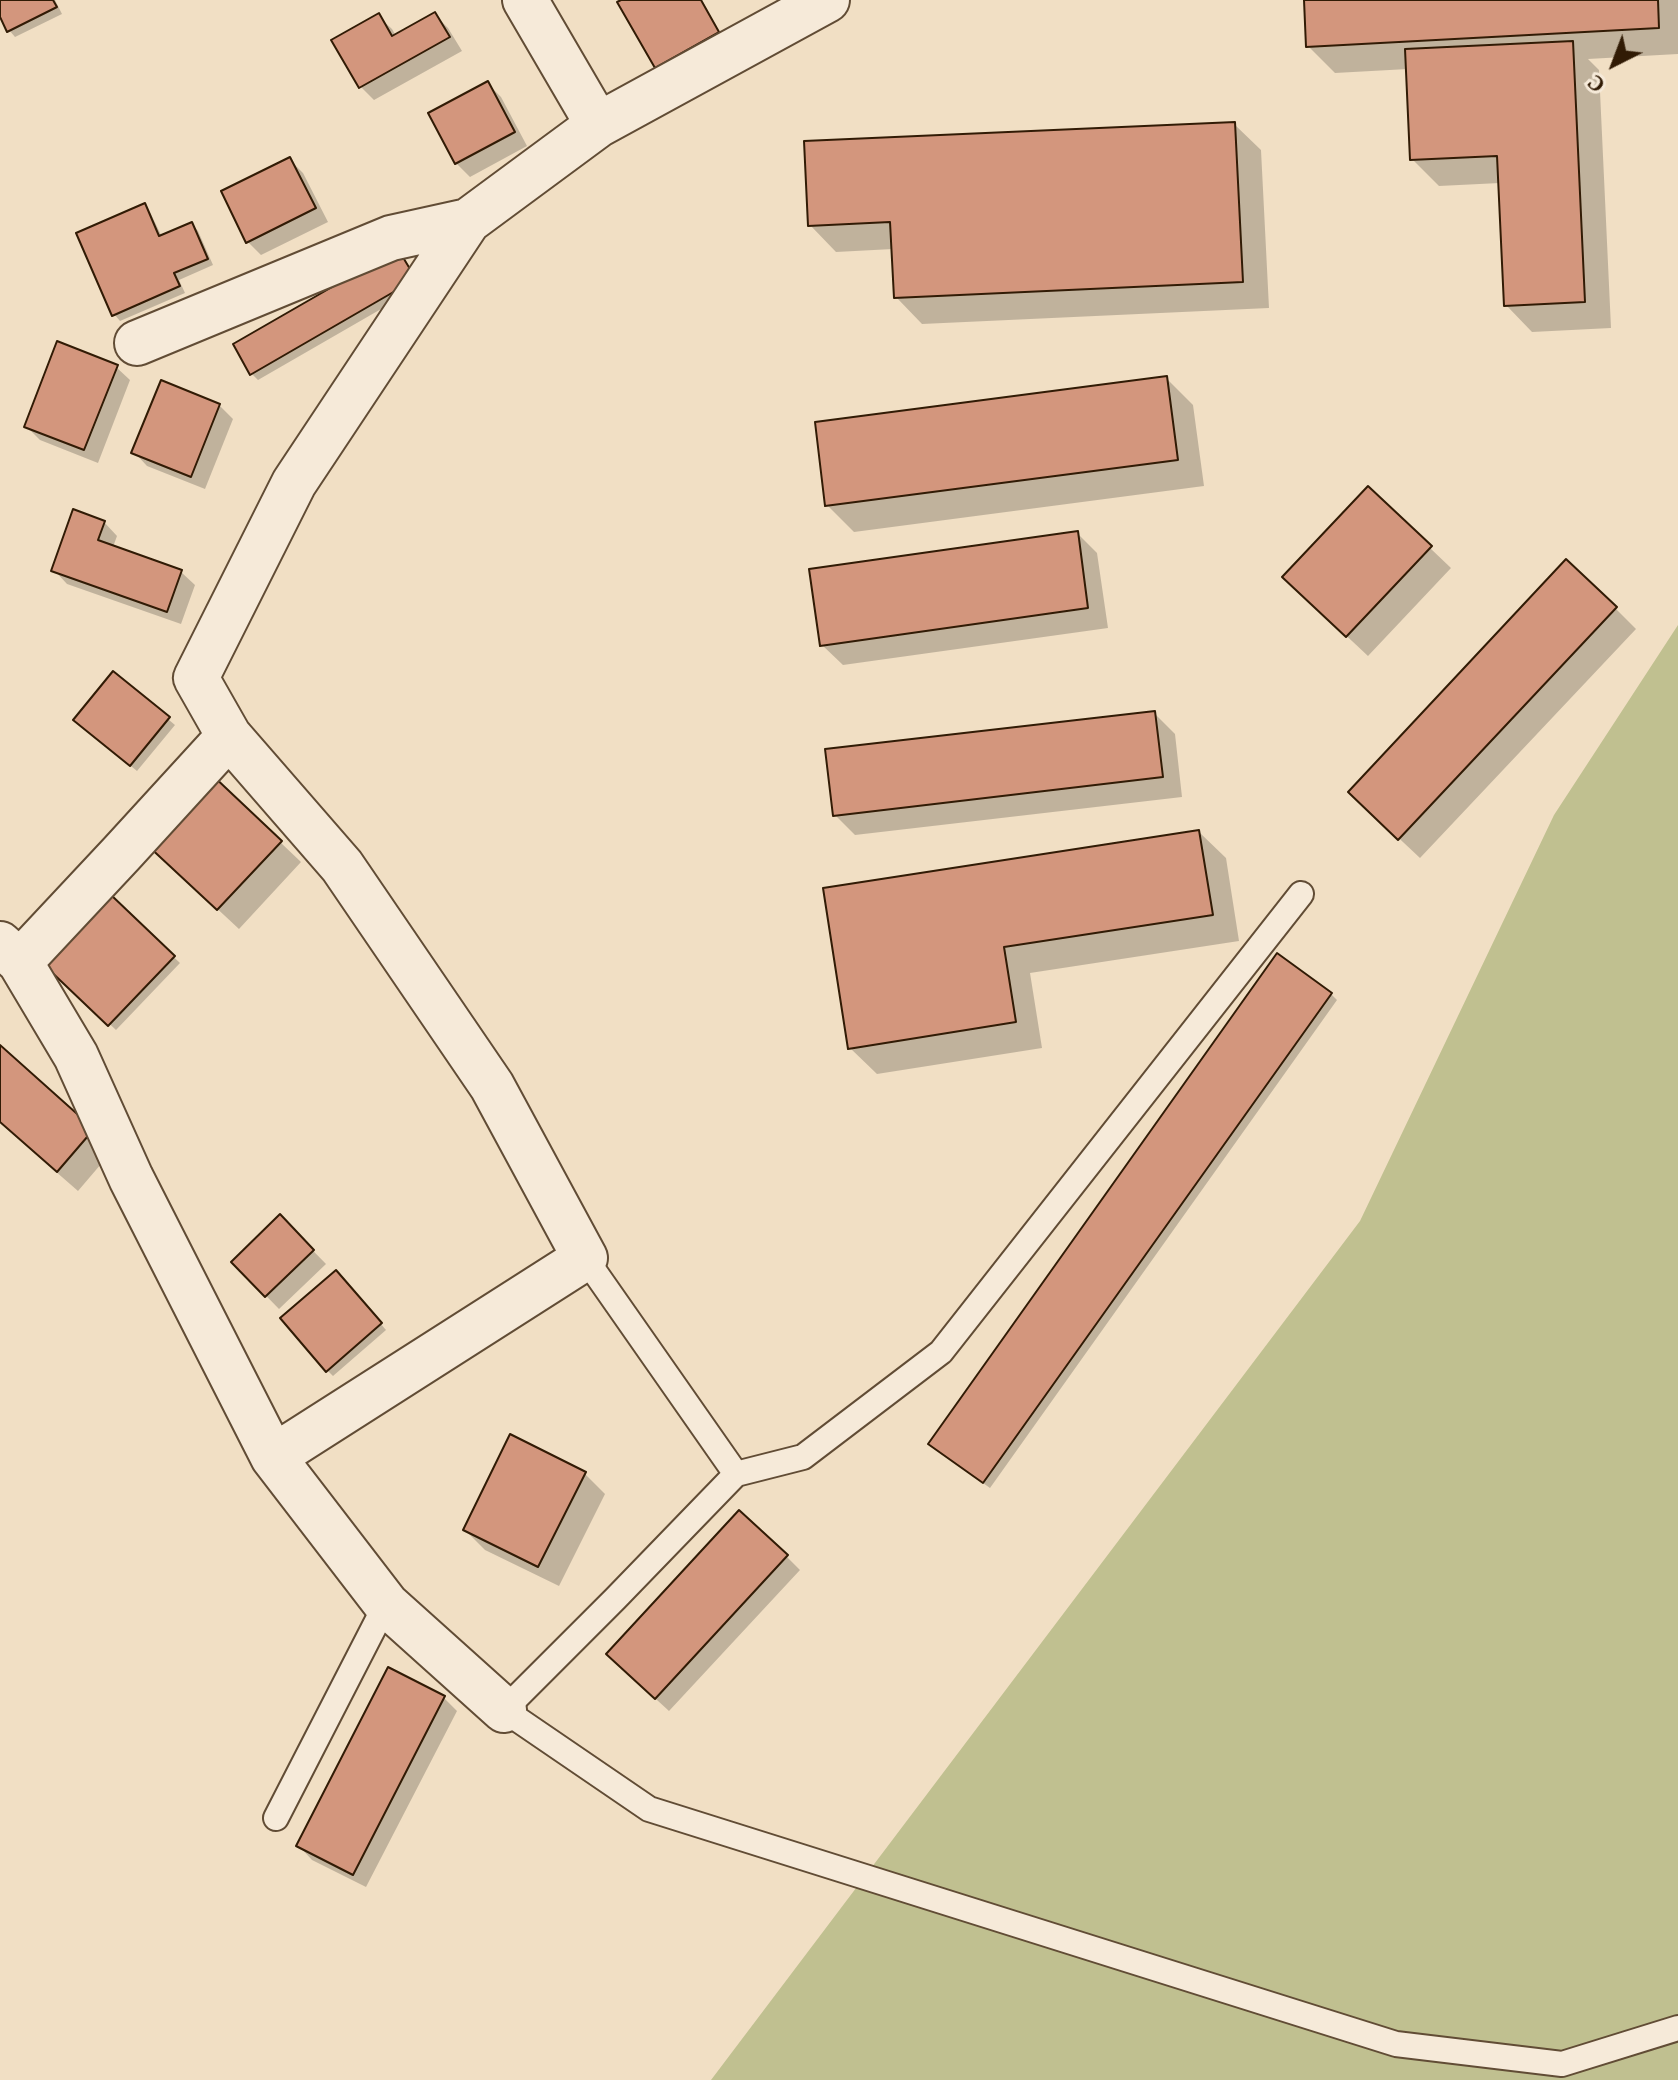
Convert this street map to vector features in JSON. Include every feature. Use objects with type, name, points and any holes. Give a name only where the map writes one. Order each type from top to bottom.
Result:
[{"type":"street","points":[[525,0],[598,125]]},
{"type":"street","points":[[273,1457],[585,1258],[492,1086],[342,866],[229,736],[196,678],[294,483],[468,221],[598,125],[827,0]]},
{"type":"street","points":[[137,343],[391,238],[468,221]]},
{"type":"street","points":[[229,736],[10,953],[76,1056],[131,1178],[273,1457],[386,1604],[504,1710]]},
{"type":"lane","points":[[1301,894],[941,1352],[803,1457],[736,1474],[504,1710],[649,1809],[1396,2044],[1562,2064],[1678,2028]]},
{"type":"lane","points":[[585,1258],[736,1474]]},
{"type":"lane","points":[[276,1818],[386,1604]]},
{"type":"green space","points":[[1678,625],[1678,2080],[711,2080],[1360,1221],[1554,815]]},
{"type":"building","points":[[0,0],[53,0],[57,7],[7,32],[0,17]]},
{"type":"building","points":[[701,0],[719,32],[655,68],[617,2]]},
{"type":"building","points":[[1304,0],[1658,0],[1659,28],[1306,47]]},
{"type":"building","points":[[435,12],[450,37],[359,88],[331,40],[379,13],[392,36]]},
{"type":"building","points":[[1573,41],[1585,302],[1504,306],[1497,156],[1410,160],[1405,49]]},
{"type":"building","points":[[488,81],[515,132],[455,164],[428,113]]},
{"type":"building","points":[[1235,122],[1243,282],[894,298],[890,222],[808,226],[804,141]]},
{"type":"building","points":[[290,157],[316,208],[246,243],[221,191]]},
{"type":"building","points":[[145,203],[159,236],[192,222],[208,259],[174,273],[180,286],[112,316],[76,233]]},
{"type":"building","points":[[398,249],[416,279],[250,375],[233,344]]},
{"type":"building","points":[[57,341],[118,365],[84,450],[24,427]]},
{"type":"building","points":[[1167,376],[1178,460],[825,506],[815,422]]},
{"type":"building","points":[[161,380],[220,404],[191,477],[131,453]]},
{"type":"building","points":[[1368,486],[1432,546],[1346,637],[1282,577]]},
{"type":"building","points":[[73,509],[105,521],[98,540],[182,570],[167,612],[51,571]]},
{"type":"building","points":[[1078,531],[1088,608],[820,646],[809,569]]},
{"type":"building","points":[[1566,559],[1617,607],[1398,840],[1348,792]]},
{"type":"building","points":[[113,671],[170,717],[130,766],[73,720]]},
{"type":"building","points":[[1155,711],[1163,777],[833,816],[825,749]]},
{"type":"building","points":[[210,773],[282,841],[217,910],[145,843]]},
{"type":"building","points":[[1199,830],[1213,915],[1004,947],[1016,1022],[848,1049],[823,888]]},
{"type":"building","points":[[110,894],[175,956],[108,1026],[43,964]]},
{"type":"building","points":[[1277,953],[1332,993],[983,1483],[928,1444]]},
{"type":"building","points":[[0,1045],[94,1129],[57,1172],[0,1122]]},
{"type":"building","points":[[280,1214],[314,1250],[265,1297],[231,1262]]},
{"type":"building","points":[[336,1270],[382,1323],[326,1372],[280,1318]]},
{"type":"building","points":[[510,1434],[586,1472],[538,1567],[463,1530]]},
{"type":"building","points":[[739,1510],[788,1555],[655,1699],[606,1654]]},
{"type":"building","points":[[388,1667],[445,1696],[353,1875],[296,1846]]}]
